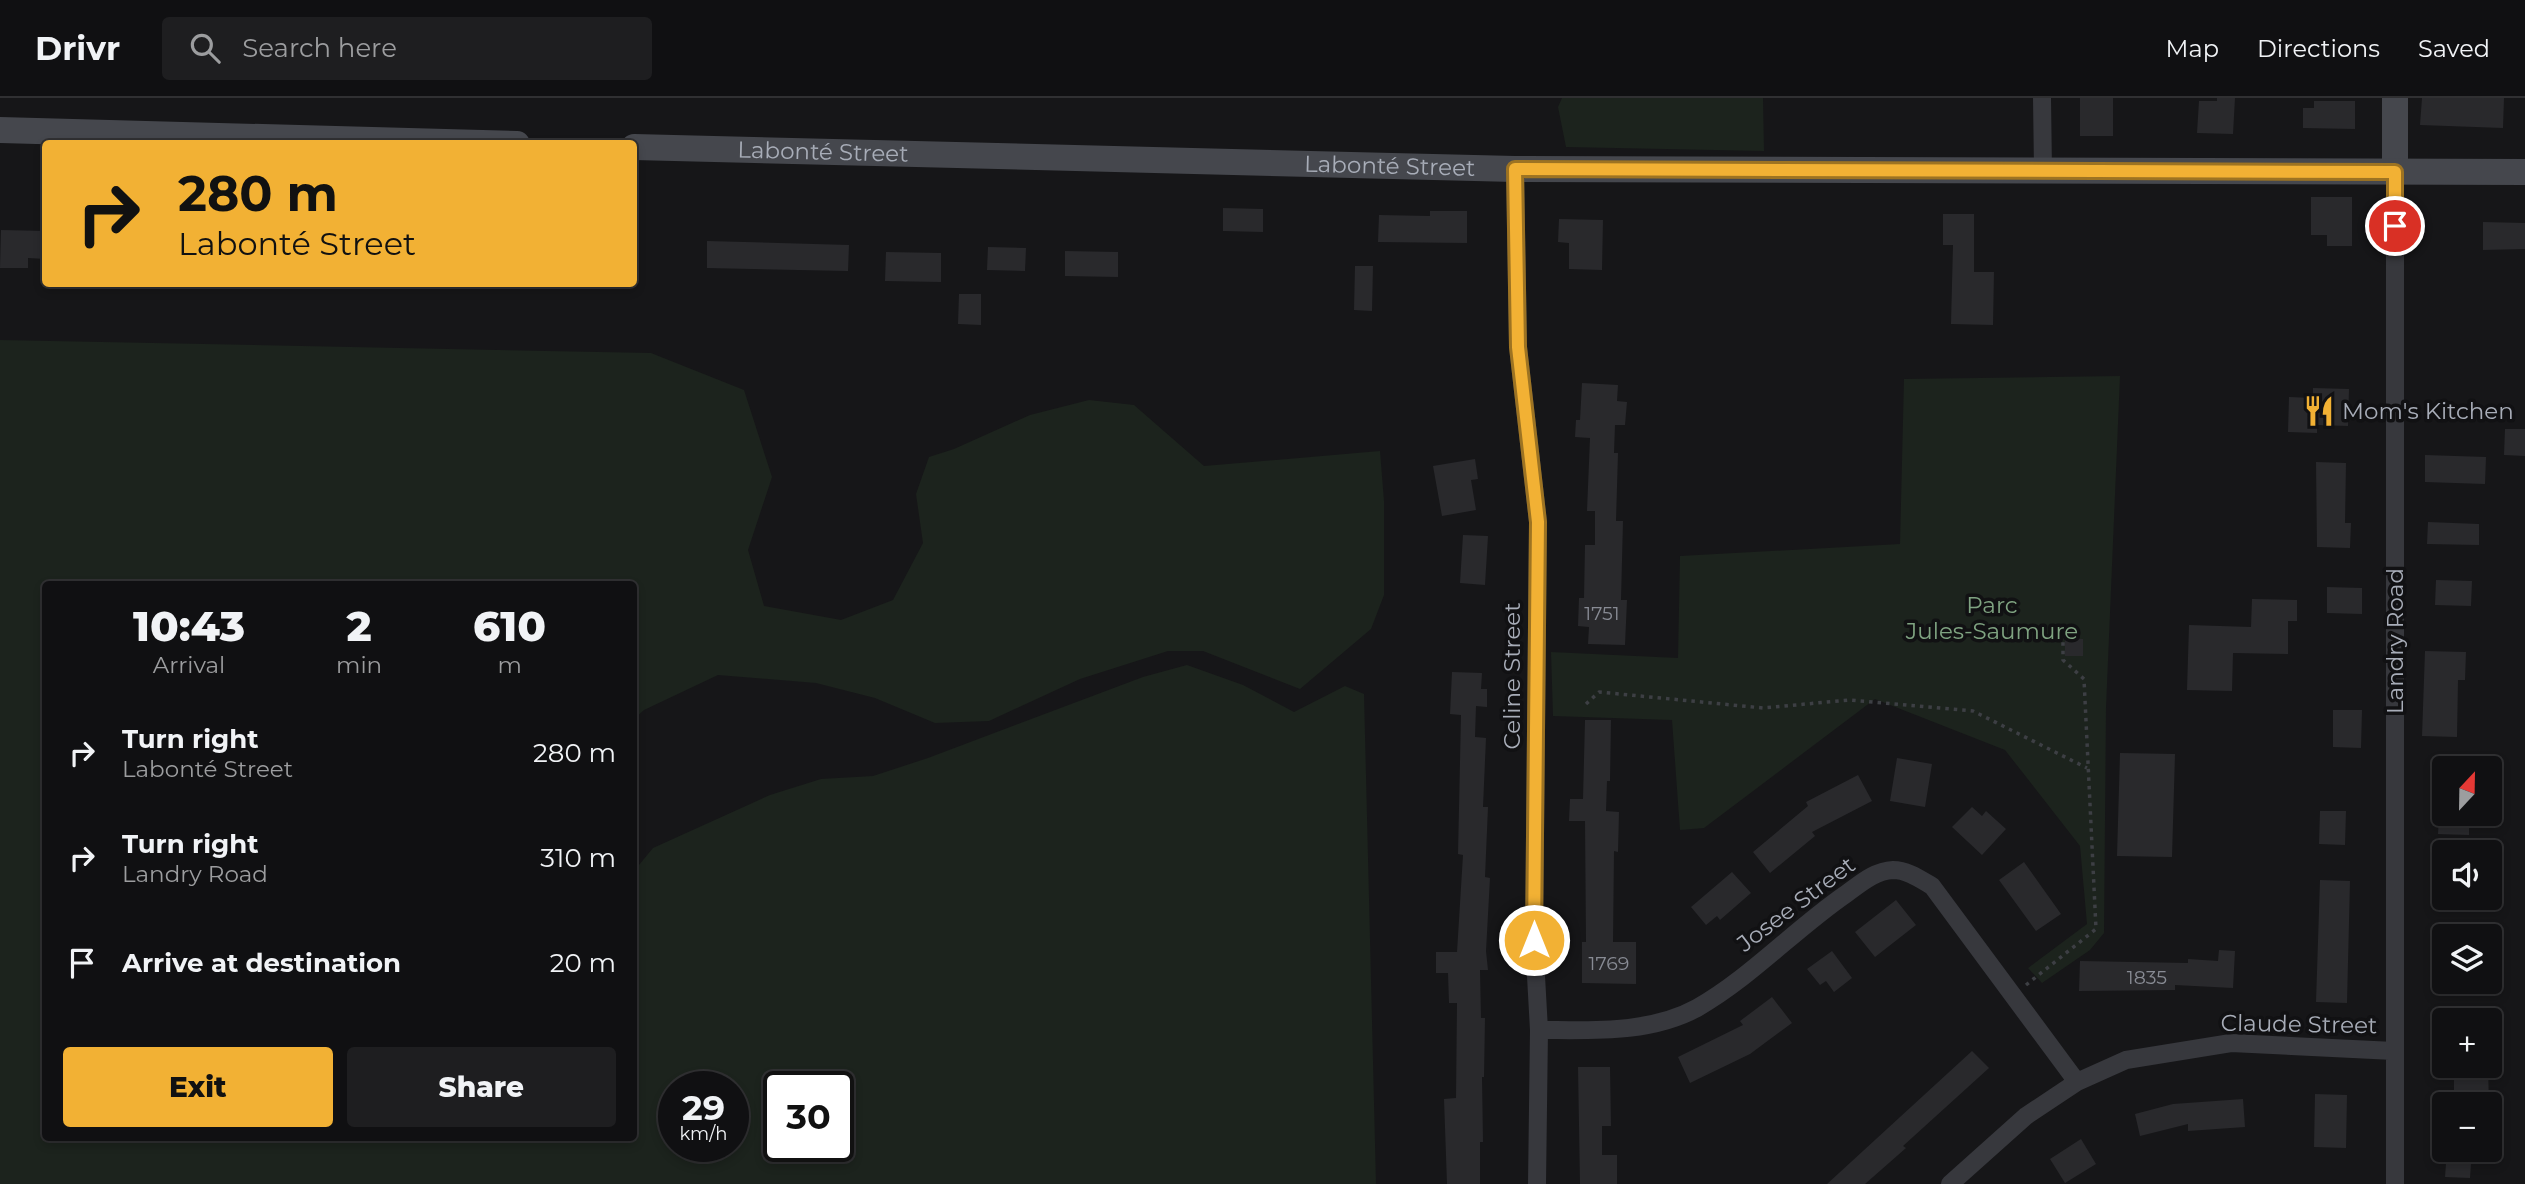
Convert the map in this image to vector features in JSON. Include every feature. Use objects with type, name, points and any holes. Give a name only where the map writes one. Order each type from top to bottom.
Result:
[{"type":"street","points":[[2042,98],[2043,170]]},
{"type":"street","name":"Landry Road","points":[[2395,98],[2395,1184]]},
{"type":"street","points":[[0,130],[369,140]]},
{"type":"street","name":"Labonté Street","points":[[637,147],[1515,169],[2525,173]]},
{"type":"street","name":"Celine Street","points":[[1515,169],[1518,347],[1538,522],[1534,940],[1539,1030],[1536,1184]]},
{"type":"street","name":"Josee Street","points":[[1539,1030],[1607,1030],[1657,1023],[1696,1009],[1824,909],[1873,875],[1894,870],[1913,874],[1932,886],[2077,1082]]},
{"type":"street","name":"Claude Street","points":[[1950,1184],[2026,1116],[2077,1082],[2126,1060],[2231,1043],[2394,1051]]},
{"type":"path","points":[[2013,995],[2096,929],[2084,678],[2063,660],[2063,629]]},
{"type":"path","points":[[1586,704],[1599,692],[1763,708],[1849,700],[1973,710],[2087,768]]},
{"type":"green space","points":[[1562,98],[1763,98],[1764,151],[1566,147],[1558,107]]},
{"type":"green space","points":[[0,340],[651,353],[744,390],[772,477],[748,550],[764,606],[841,620],[893,600],[923,543],[916,494],[929,457],[954,449],[1030,415],[1089,400],[1134,405],[1204,466],[1380,451],[1384,501],[1384,595],[1371,629],[1300,689],[1203,651],[1168,651],[1080,679],[989,721],[935,723],[875,698],[816,683],[718,675],[644,710],[637,716],[637,581],[42,581],[42,1141],[637,1141],[637,867],[653,848],[770,795],[821,779],[873,776],[1143,677],[1187,665],[1243,685],[1294,712],[1345,686],[1364,694],[1376,1184],[0,1184]]},
{"type":"green space","name":"Parc Jules-Saumure","points":[[2120,376],[2106,708],[2104,933],[2090,950],[2042,983],[2028,968],[2087,924],[2080,846],[2005,750],[1875,699],[1704,828],[1680,830],[1672,720],[1553,716],[1551,652],[1678,658],[1680,556],[1900,544],[1904,379]]},
{"type":"building","points":[[2080,98],[2113,98],[2113,136],[2080,136]]},
{"type":"building","points":[[2217,98],[2235,98],[2233,134],[2197,133],[2199,101],[2217,101]]},
{"type":"building","points":[[2422,98],[2504,98],[2503,128],[2420,125]]},
{"type":"building","points":[[2314,101],[2355,101],[2355,129],[2303,128],[2303,108],[2314,108]]},
{"type":"building","points":[[2311,197],[2352,197],[2352,246],[2327,246],[2327,235],[2311,235]]},
{"type":"building","points":[[1223,208],[1263,209],[1263,232],[1223,231]]},
{"type":"building","points":[[1430,211],[1467,211],[1467,243],[1378,242],[1379,215],[1430,216]]},
{"type":"building","points":[[1943,214],[1974,214],[1974,272],[1994,272],[1993,325],[1951,324],[1953,245],[1943,245]]},
{"type":"building","points":[[1559,219],[1603,220],[1602,270],[1569,269],[1569,243],[1558,242]]},
{"type":"building","points":[[2483,222],[2525,223],[2525,249],[2483,250]]},
{"type":"building","points":[[1,230],[42,231],[42,259],[28,258],[28,268],[0,268]]},
{"type":"building","points":[[707,241],[849,245],[848,271],[707,268]]},
{"type":"building","points":[[988,247],[1026,248],[1025,271],[987,270]]},
{"type":"building","points":[[1065,251],[1118,252],[1118,277],[1065,276]]},
{"type":"building","points":[[886,252],[941,253],[941,282],[885,281]]},
{"type":"building","points":[[1355,266],[1373,266],[1372,311],[1354,310]]},
{"type":"building","points":[[959,294],[981,294],[981,325],[958,324]]},
{"type":"building","points":[[1582,383],[1618,385],[1617,401],[1627,402],[1625,425],[1615,425],[1614,453],[1618,453],[1616,521],[1623,521],[1621,600],[1627,600],[1625,645],[1588,644],[1589,627],[1578,626],[1579,598],[1584,598],[1585,545],[1595,545],[1595,511],[1587,511],[1590,438],[1575,437],[1576,420],[1580,420]]},
{"type":"building","name":"Mom's Kitchen","points":[[2313,388],[2349,389],[2348,426],[2317,425],[2317,433],[2288,432],[2289,397],[2313,398]]},
{"type":"building","points":[[2505,429],[2525,429],[2525,456],[2504,455]]},
{"type":"building","points":[[2425,455],[2486,457],[2485,484],[2425,482]]},
{"type":"building","points":[[1475,459],[1478,479],[1471,480],[1476,510],[1442,516],[1433,466]]},
{"type":"building","points":[[2316,462],[2346,463],[2345,523],[2351,523],[2350,548],[2317,547]]},
{"type":"building","points":[[2428,522],[2479,524],[2479,545],[2427,544]]},
{"type":"building","points":[[1463,535],[1488,536],[1485,585],[1460,583]]},
{"type":"building","points":[[2436,580],[2472,581],[2471,606],[2435,605]]},
{"type":"building","points":[[2327,587],[2362,588],[2362,614],[2327,613]]},
{"type":"building","points":[[2252,599],[2297,600],[2297,621],[2288,621],[2288,654],[2233,653],[2232,691],[2187,690],[2189,625],[2251,627]]},
{"type":"building","points":[[2065,638],[2083,639],[2083,656],[2065,656]]},
{"type":"building","points":[[2425,651],[2466,652],[2465,680],[2458,680],[2457,737],[2422,736]]},
{"type":"building","points":[[1452,672],[1482,673],[1481,689],[1487,689],[1487,707],[1476,706],[1475,737],[1486,738],[1483,807],[1488,807],[1485,877],[1490,878],[1486,951],[1488,970],[1480,970],[1481,1018],[1485,1018],[1480,1184],[1447,1184],[1444,1099],[1456,1098],[1457,1003],[1449,1003],[1448,973],[1436,973],[1436,952],[1457,952],[1463,855],[1458,854],[1461,715],[1450,714]]},
{"type":"building","points":[[2333,710],[2362,710],[2361,748],[2333,747]]},
{"type":"building","points":[[1585,720],[1611,720],[1610,781],[1607,781],[1606,811],[1619,812],[1618,852],[1614,851],[1613,942],[1636,942],[1636,984],[1582,983],[1582,942],[1586,942],[1585,821],[1569,821],[1570,799],[1583,799]]},
{"type":"building","points":[[2120,753],[2175,754],[2172,857],[2117,856]]},
{"type":"building","points":[[1897,758],[1932,764],[1925,807],[1890,801]]},
{"type":"building","points":[[1858,775],[1872,801],[1812,832],[1815,836],[1770,873],[1753,852],[1808,806],[1806,802]]},
{"type":"building","points":[[1972,807],[1982,816],[1986,811],[2006,829],[1982,855],[1952,827]]},
{"type":"building","points":[[2320,811],[2346,811],[2345,845],[2319,844]]},
{"type":"building","points":[[2438,826],[2469,826],[2469,835],[2438,834]]},
{"type":"building","points":[[2024,862],[2061,914],[2036,931],[1999,880]]},
{"type":"building","points":[[1732,872],[1751,893],[1720,920],[1717,916],[1706,925],[1691,907]]},
{"type":"building","points":[[2320,880],[2350,881],[2347,1003],[2316,1002]]},
{"type":"building","points":[[1896,900],[1916,925],[1875,957],[1855,932]]},
{"type":"building","points":[[2219,950],[2235,951],[2233,988],[2175,985],[2175,990],[2079,991],[2080,961],[2218,961]]},
{"type":"building","points":[[1832,951],[1852,978],[1834,992],[1826,981],[1820,985],[1807,969]]},
{"type":"building","points":[[1772,997],[1792,1023],[1750,1054],[1690,1083],[1678,1057],[1743,1025],[1740,1021]]},
{"type":"building","points":[[1972,1051],[1989,1068],[1903,1146],[1906,1148],[1865,1184],[1827,1184]]},
{"type":"building","points":[[1578,1067],[1610,1067],[1611,1126],[1602,1126],[1602,1155],[1617,1155],[1617,1184],[1580,1184]]},
{"type":"building","points":[[2488,1078],[2489,1092],[2454,1092],[2454,1079]]},
{"type":"building","points":[[2315,1094],[2347,1095],[2346,1148],[2314,1147]]},
{"type":"building","points":[[2243,1099],[2245,1127],[2188,1131],[2188,1124],[2140,1136],[2135,1114],[2173,1104]]},
{"type":"building","points":[[2081,1139],[2096,1164],[2065,1183],[2050,1159]]},
{"type":"building","points":[[2446,1162],[2471,1162],[2470,1178],[2445,1177]]},
{"type":"place","name":"Mom's Kitchen","points":[[2319,411]]},
{"type":"route","points":[[1534,940],[1538,522],[1518,347],[1515,169],[2395,172],[2395,226]]}]
